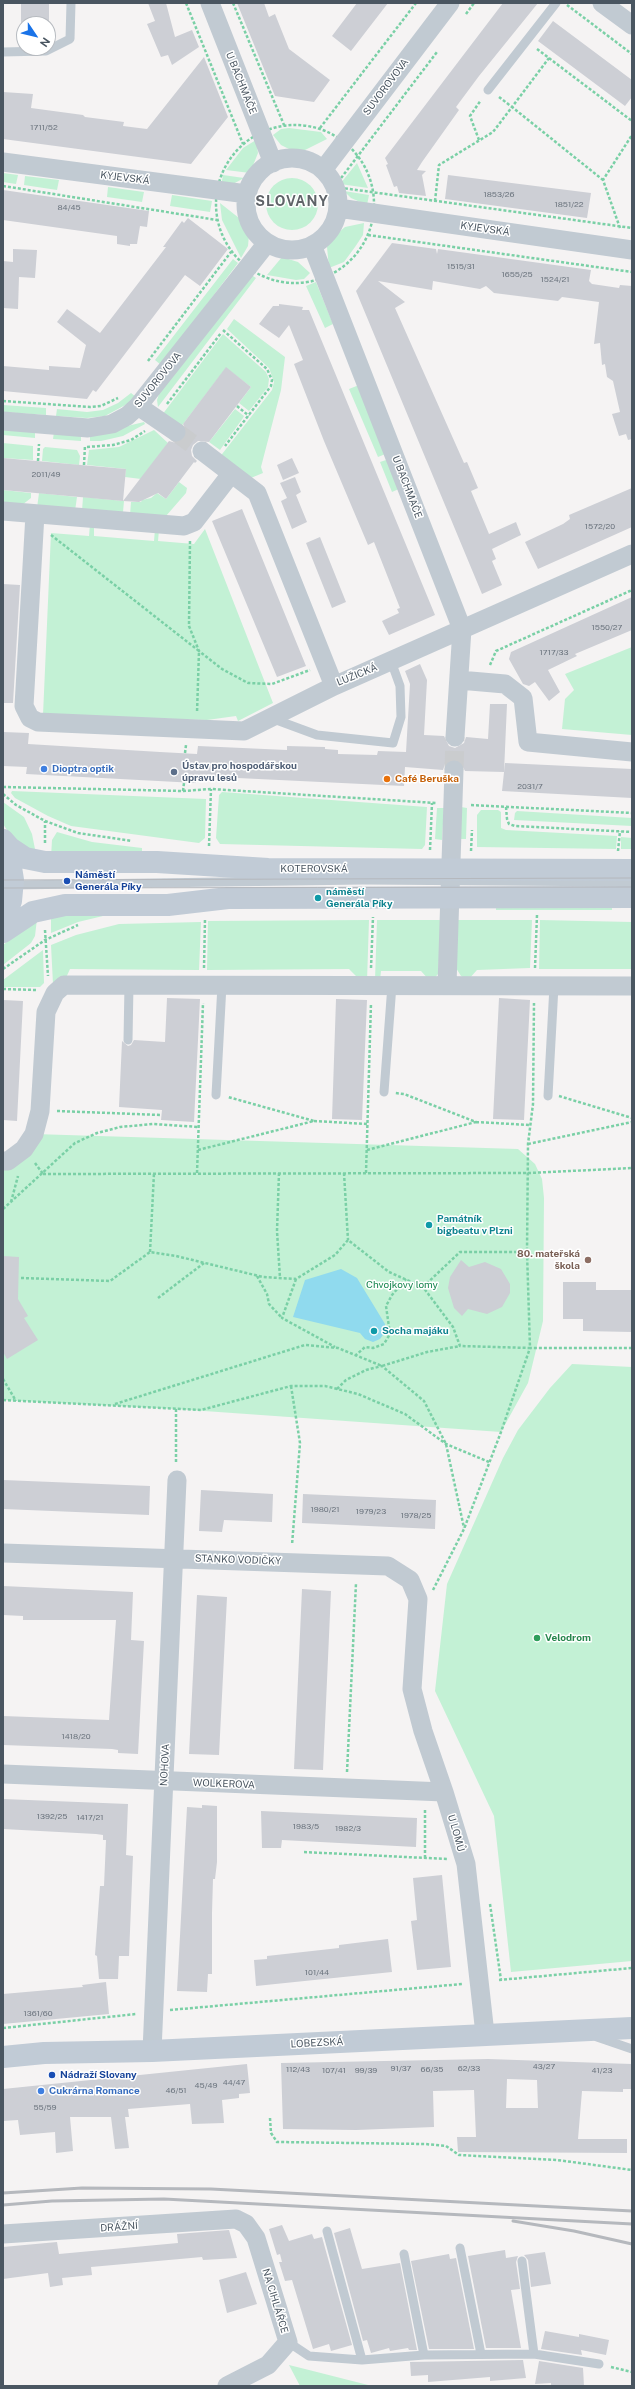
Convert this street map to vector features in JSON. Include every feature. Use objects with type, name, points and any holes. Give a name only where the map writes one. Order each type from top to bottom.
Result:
[{"type":"street","name":"U BACHMAČE","points":[[210,3],[273,162]]},
{"type":"street","name":"SUVOROVOVA","points":[[323,170],[450,3]]},
{"type":"street","points":[[602,3],[632,25]]},
{"type":"street","points":[[286,158],[312,162],[323,170],[335,187],[338,208],[334,223],[325,236],[312,245],[299,249],[285,249],[268,243],[257,234],[250,222],[246,208],[247,194],[255,177],[273,162],[286,158]]},
{"type":"street","name":"KYJEVSKÁ","points":[[3,162],[247,194]]},
{"type":"street","name":"KYJEVSKÁ","points":[[338,208],[632,250]]},
{"type":"street","name":"SUVOROVOVA","points":[[3,421],[86,428],[101,427],[127,416],[138,406],[268,243]]},
{"type":"street","name":"U BACHMAČE","points":[[312,245],[462,629],[455,737]]},
{"type":"street","points":[[138,406],[176,432]]},
{"type":"street","name":"LUŽICKÁ","points":[[208,456],[257,492],[334,686],[632,554]]},
{"type":"street","points":[[3,511],[35,518],[184,526],[194,522],[231,474]]},
{"type":"street","points":[[35,518],[24,706],[30,718],[38,722],[244,731],[334,686]]},
{"type":"street","points":[[459,680],[505,684],[523,698],[528,742],[632,752]]},
{"type":"street","points":[[447,985],[454,770]]},
{"type":"street","name":"KOTEROVSKÁ","points":[[3,841],[10,848],[25,858],[45,862],[157,862],[268,869],[451,875],[632,897]]},
{"type":"street","name":"KOTEROVSKÁ","points":[[3,841],[10,861],[8,885],[11,901],[3,924]]},
{"type":"street","name":"KOTEROVSKÁ","points":[[3,932],[33,912],[65,905],[168,905],[451,875],[625,862]]},
{"type":"street","points":[[6,1161],[24,1150],[39,1118],[46,1012],[53,990],[67,984],[632,986]]},
{"type":"street","name":"NOHOVA","points":[[152,2051],[177,1480]]},
{"type":"street","name":"STANKO VODIČKY","points":[[3,1553],[388,1566],[410,1580],[418,1599],[415,1636]]},
{"type":"street","name":"U LOMŮ","points":[[415,1636],[412,1689],[423,1731],[444,1792],[464,1860],[485,2034]]},
{"type":"street","name":"WOLKEROVA","points":[[3,1774],[164,1782],[444,1792]]},
{"type":"street","name":"LOBEZSKÁ","points":[[3,2057],[85,2051],[152,2051],[632,2028]]},
{"type":"street","name":"DRÁŽNÍ","points":[[3,2234],[236,2219]]},
{"type":"street","name":"NA CIHLÁŘCE","points":[[227,2386],[268,2365],[288,2342],[256,2238],[246,2224],[236,2219]]},
{"type":"lane","points":[[3,52],[46,51],[70,38],[70,3]]},
{"type":"lane","points":[[488,90],[556,3]]},
{"type":"lane","points":[[270,718],[317,735],[392,743],[401,717],[400,686],[390,661]]},
{"type":"lane","name":"KOTEROVSKÁ","points":[[8,885],[451,875],[632,882]]},
{"type":"lane","points":[[128,1040],[129,985]]},
{"type":"lane","points":[[216,1095],[222,985]]},
{"type":"lane","points":[[384,1092],[392,985]]},
{"type":"lane","points":[[548,1096],[554,986]]},
{"type":"lane","points":[[579,2030],[632,2049]]},
{"type":"lane","points":[[327,2231],[362,2360]]},
{"type":"lane","points":[[460,2248],[481,2354]]},
{"type":"lane","points":[[404,2254],[424,2355]]},
{"type":"lane","points":[[522,2261],[534,2354]]},
{"type":"lane","points":[[288,2342],[309,2356],[362,2360],[424,2355],[534,2354],[599,2364]]},
{"type":"path","points":[[186,3],[243,144]]},
{"type":"path","points":[[233,3],[284,125]]},
{"type":"path","points":[[320,128],[416,3]]},
{"type":"path","points":[[465,15],[474,3]]},
{"type":"path","points":[[565,3],[632,54]]},
{"type":"path","points":[[527,41],[632,121]]},
{"type":"path","points":[[335,187],[442,46]]},
{"type":"path","points":[[435,201],[439,165],[493,132],[550,58]]},
{"type":"path","points":[[479,140],[470,116],[488,90],[512,107],[603,180],[620,228]]},
{"type":"path","points":[[284,125],[302,125],[320,128],[345,142],[359,157],[368,174],[374,192],[374,213],[368,235],[352,260],[325,278],[302,283],[282,282],[263,277],[247,268],[232,252],[222,237],[217,220],[217,190],[222,173],[231,157],[243,144],[261,132],[284,125]]},
{"type":"path","points":[[603,180],[632,135]]},
{"type":"path","points":[[3,186],[217,220]]},
{"type":"path","points":[[335,187],[620,228],[632,228]]},
{"type":"path","points":[[368,235],[632,272]]},
{"type":"path","points":[[148,362],[232,252]]},
{"type":"path","points":[[208,456],[249,416],[271,386],[270,375],[239,343],[223,330]]},
{"type":"path","points":[[3,401],[90,407],[110,402],[121,395]]},
{"type":"path","points":[[237,406],[249,416]]},
{"type":"path","points":[[38,461],[39,444]]},
{"type":"path","points":[[35,518],[222,669],[248,683],[272,684],[325,664]]},
{"type":"path","points":[[194,522],[189,549],[189,626],[199,651],[196,729]]},
{"type":"path","points":[[483,682],[496,651],[632,590]]},
{"type":"path","points":[[183,791],[184,782]]},
{"type":"path","points":[[3,787],[183,791],[211,789],[432,803],[632,813]]},
{"type":"path","points":[[211,789],[209,849],[216,849]]},
{"type":"path","points":[[3,794],[16,806],[45,821],[78,833],[139,842]]},
{"type":"path","points":[[432,803],[430,853],[451,875]]},
{"type":"path","points":[[506,807],[509,824],[515,826],[632,832]]},
{"type":"path","points":[[620,831],[625,862]]},
{"type":"path","points":[[366,1173],[373,914]]},
{"type":"path","points":[[430,1596],[464,1529],[501,1432],[530,1348],[527,1252],[529,1173],[528,1144],[533,1104],[534,986],[537,914]]},
{"type":"path","points":[[3,969],[45,940],[53,990],[3,989]]},
{"type":"path","points":[[365,1044],[370,1044]]},
{"type":"path","points":[[196,1091],[200,1091],[197,1173]]},
{"type":"path","points":[[404,1094],[476,1122]]},
{"type":"path","points":[[563,1096],[632,1118]]},
{"type":"path","points":[[236,1099],[314,1121],[367,1124]]},
{"type":"path","points":[[39,1118],[162,1115]]},
{"type":"path","points":[[198,1150],[314,1121]]},
{"type":"path","points":[[367,1150],[476,1122],[530,1125]]},
{"type":"path","points":[[528,1144],[632,1122]]},
{"type":"path","points":[[3,1209],[43,1174],[75,1143],[97,1133],[120,1127],[153,1124],[199,1127]]},
{"type":"path","points":[[6,1161],[18,1174],[12,1202]]},
{"type":"path","points":[[37,1166],[43,1174]]},
{"type":"path","points":[[43,1174],[529,1173],[632,1168]]},
{"type":"path","points":[[150,1252],[154,1173]]},
{"type":"path","points":[[279,1173],[277,1230],[280,1278]]},
{"type":"path","points":[[21,1278],[110,1281],[150,1252],[256,1276],[296,1279],[335,1255],[348,1240],[344,1173]]},
{"type":"path","points":[[348,1240],[389,1272],[423,1286],[453,1327],[460,1346]]},
{"type":"path","points":[[423,1286],[460,1252],[527,1252]]},
{"type":"path","points":[[158,1298],[204,1263]]},
{"type":"path","points":[[256,1276],[267,1294],[269,1304],[282,1318],[338,1348],[382,1366],[424,1401],[446,1444],[464,1529]]},
{"type":"path","points":[[282,1318],[296,1279]]},
{"type":"path","points":[[355,1356],[365,1347],[373,1348],[384,1344],[390,1334],[386,1306],[392,1295],[406,1279]]},
{"type":"path","points":[[113,1405],[306,1345],[338,1348]]},
{"type":"path","points":[[337,1389],[346,1380],[366,1370],[427,1352],[460,1346],[632,1348]]},
{"type":"path","points":[[3,1379],[16,1401]]},
{"type":"path","points":[[3,1400],[201,1410],[291,1386],[325,1386],[358,1394],[405,1414],[446,1444],[489,1462]]},
{"type":"path","points":[[291,1386],[300,1442],[291,1562]]},
{"type":"path","points":[[176,1408],[175,1436],[177,1480]]},
{"type":"path","points":[[346,1789],[357,1564]]},
{"type":"path","points":[[425,1792],[425,1858]]},
{"type":"path","points":[[304,1852],[464,1860]]},
{"type":"path","points":[[3,2028],[154,2012],[632,1968]]},
{"type":"path","points":[[270,2118],[271,2133],[277,2142],[425,2144],[446,2146],[458,2155],[557,2160],[632,2170]]},
{"type":"path","points":[[599,2364],[632,2372]]},
{"type":"green space","points":[[289,128],[321,132],[327,139],[303,151],[293,151],[281,145],[273,135],[281,129]]},
{"type":"green space","points":[[256,140],[258,153],[250,173],[226,170],[243,148]]},
{"type":"green space","points":[[357,163],[368,188],[340,184]]},
{"type":"green space","points":[[3,173],[18,175],[16,184],[3,182]]},
{"type":"green space","points":[[223,175],[244,178],[233,184],[221,186]]},
{"type":"green space","points":[[25,176],[59,180],[57,190],[24,185]]},
{"type":"green space","points":[[292,178],[306,182],[314,190],[318,204],[314,218],[306,226],[292,230],[278,226],[270,218],[266,204],[270,190],[278,182]]},
{"type":"green space","points":[[108,187],[144,192],[142,202],[107,197]]},
{"type":"green space","points":[[344,191],[369,195],[367,205],[351,198]]},
{"type":"green space","points":[[172,195],[212,201],[210,212],[170,206]]},
{"type":"green space","points":[[220,203],[239,218],[249,235],[248,246],[241,258],[222,220]]},
{"type":"green space","points":[[364,223],[363,235],[344,262],[329,268],[327,247],[331,239],[345,227]]},
{"type":"green space","points":[[282,257],[298,262],[310,273],[304,279],[296,280],[267,275]]},
{"type":"green space","points":[[233,259],[238,263],[161,365],[155,360]]},
{"type":"green space","points":[[250,274],[256,278],[158,407],[157,400],[159,394]]},
{"type":"green space","points":[[316,282],[333,324],[325,328],[306,286]]},
{"type":"green space","points":[[234,319],[285,357],[281,390],[261,467],[263,473],[246,480],[219,458],[272,390],[274,382],[269,368],[227,329]]},
{"type":"green space","points":[[223,334],[266,372],[269,379],[268,387],[249,411],[239,403],[251,387],[226,368],[180,428],[162,415]]},
{"type":"green space","points":[[359,385],[388,453],[378,457],[349,389]]},
{"type":"green space","points":[[131,393],[136,397],[129,403],[105,416],[87,418],[56,416],[57,409],[87,412],[103,410],[118,403]]},
{"type":"green space","points":[[3,405],[46,408],[46,415],[3,412]]},
{"type":"green space","points":[[235,409],[244,416],[220,450],[209,442]]},
{"type":"green space","points":[[144,422],[145,424],[123,436],[101,441],[90,441],[90,435]]},
{"type":"green space","points":[[3,428],[35,431],[35,438],[3,435]]},
{"type":"green space","points":[[154,430],[168,443],[141,479],[125,477],[126,469],[87,465],[89,450],[119,447]]},
{"type":"green space","points":[[54,432],[81,434],[81,441],[53,439]]},
{"type":"green space","points":[[3,443],[33,446],[33,460],[3,458]]},
{"type":"green space","points":[[45,447],[77,450],[80,456],[79,465],[42,461],[43,449]]},
{"type":"green space","points":[[389,459],[401,488],[392,492],[380,462]]},
{"type":"green space","points":[[179,482],[187,488],[186,493],[166,516],[130,515],[131,502],[141,502],[142,500],[151,498],[157,493],[166,499]]},
{"type":"green space","points":[[3,490],[31,493],[31,498],[22,505],[3,503]]},
{"type":"green space","points":[[39,493],[77,497],[75,511],[37,508]]},
{"type":"green space","points":[[83,497],[124,501],[123,512],[82,511]]},
{"type":"green space","points":[[90,524],[94,525],[94,536],[154,541],[155,529],[159,530],[158,541],[194,544],[205,529],[273,703],[238,721],[236,716],[207,720],[43,715],[51,533],[89,536]]},
{"type":"green space","points":[[632,647],[632,735],[562,729],[565,699],[574,690],[565,674]]},
{"type":"green space","points":[[12,791],[206,799],[205,838],[199,843],[71,826],[48,816],[15,798],[11,793]]},
{"type":"green space","points":[[222,792],[427,807],[425,845],[422,849],[220,844],[216,838],[219,795]]},
{"type":"green space","points":[[3,802],[24,817],[32,834],[36,854],[13,839],[3,824]]},
{"type":"green space","points":[[461,807],[467,808],[466,839],[459,839]]},
{"type":"green space","points":[[437,808],[444,808],[442,840],[435,839]]},
{"type":"green space","points":[[481,810],[498,810],[501,812],[501,828],[506,830],[617,836],[616,849],[477,847],[477,815]]},
{"type":"green space","points":[[517,811],[632,818],[632,826],[514,820],[515,813]]},
{"type":"green space","points":[[57,832],[92,842],[142,848],[142,858],[51,857],[52,840]]},
{"type":"green space","points":[[621,837],[632,838],[632,849],[621,849]]},
{"type":"green space","points":[[496,902],[612,903],[612,910],[496,910]]},
{"type":"green space","points":[[140,912],[103,916],[78,922],[51,933],[51,915]]},
{"type":"green space","points":[[37,919],[35,936],[31,943],[3,965],[3,945]]},
{"type":"green space","points":[[369,920],[367,981],[361,981],[349,969],[207,970],[208,921]]},
{"type":"green space","points":[[377,920],[442,920],[438,974],[434,979],[430,981],[421,971],[381,971],[380,980],[375,980]]},
{"type":"green space","points":[[458,920],[532,920],[530,968],[477,970],[468,980],[461,976],[456,968]]},
{"type":"green space","points":[[540,920],[632,922],[632,969],[539,969]]},
{"type":"green space","points":[[201,922],[199,970],[70,969],[65,980],[53,984],[51,945],[76,935],[119,924]]},
{"type":"green space","points":[[43,950],[44,983],[40,987],[3,987],[3,980]]},
{"type":"green space","name":"Chvojkovy lomy","points":[[34,1134],[518,1149],[535,1164],[542,1179],[544,1198],[543,1321],[528,1383],[501,1432],[176,1409],[3,1400],[3,1161]]},
{"type":"green space","name":"Velodrom","points":[[572,1364],[632,1367],[632,1961],[511,1972],[494,1816],[435,1691],[447,1584],[503,1458],[518,1430],[550,1388]]},
{"type":"green space","points":[[289,2365],[309,2370],[372,2386],[300,2386]]},
{"type":"water","points":[[341,1269],[357,1278],[385,1324],[385,1332],[380,1339],[373,1342],[365,1339],[360,1333],[293,1317],[305,1280]]},
{"type":"building","points":[[21,3],[49,3],[49,16],[21,16]]},
{"type":"building","points":[[148,3],[166,3],[175,37],[192,30],[199,47],[172,65],[168,55],[161,57],[147,24],[155,21]]},
{"type":"building","points":[[237,3],[264,3],[269,17],[275,14],[289,49],[330,80],[314,102],[275,96]]},
{"type":"building","points":[[357,3],[388,3],[351,51],[332,36]]},
{"type":"building","points":[[503,3],[538,3],[456,107],[459,110],[417,170],[426,171],[422,175],[426,196],[399,193],[397,186],[394,187],[385,158]]},
{"type":"building","points":[[553,21],[632,80],[632,97],[625,106],[538,41]]},
{"type":"building","points":[[204,57],[228,117],[191,164],[3,139],[3,92],[33,94],[31,108],[124,122],[123,126],[147,129]]},
{"type":"building","points":[[448,175],[591,193],[587,218],[445,199]]},
{"type":"building","points":[[3,190],[149,211],[147,227],[140,226],[137,244],[130,244],[130,246],[117,244],[117,236],[3,220]]},
{"type":"building","points":[[188,218],[228,249],[200,286],[185,275],[96,392],[93,390],[87,399],[3,391],[3,366],[49,370],[49,366],[80,368],[86,345],[57,322],[67,309],[100,333],[166,247],[163,247],[182,221],[184,223]]},
{"type":"building","points":[[392,243],[436,249],[437,254],[438,249],[591,270],[589,281],[592,284],[619,288],[620,285],[632,286],[632,439],[628,440],[626,434],[619,436],[612,414],[620,412],[613,381],[607,377],[605,364],[602,365],[600,343],[594,344],[599,302],[562,297],[558,301],[494,293],[486,286],[480,289],[433,281],[432,290],[378,281],[405,302],[395,308],[464,463],[467,462],[478,488],[471,491],[489,534],[516,522],[521,535],[492,549],[496,559],[492,561],[502,585],[482,594],[356,291]]},
{"type":"building","points":[[13,249],[37,250],[35,278],[19,277],[18,309],[3,308],[3,261],[13,262]]},
{"type":"building","points":[[279,304],[303,307],[302,310],[309,310],[435,615],[389,635],[382,621],[399,613],[397,609],[400,608],[374,542],[368,545],[324,441],[294,364],[303,360],[289,325],[279,338],[259,324],[273,306],[279,306]]},
{"type":"building","points":[[226,367],[251,387],[209,442],[198,441],[193,445],[191,450],[192,456],[197,461],[195,463],[194,462],[166,499],[158,493],[139,502],[123,501],[169,441],[176,443],[185,438],[187,432],[183,424]]},
{"type":"building","points":[[3,458],[126,469],[123,501],[3,490]]},
{"type":"building","points":[[292,458],[299,473],[283,480],[277,465]]},
{"type":"building","points":[[295,477],[301,492],[296,495],[307,522],[292,529],[281,501],[287,498],[280,483]]},
{"type":"building","points":[[632,488],[632,527],[538,569],[525,542],[563,524],[570,519],[569,515]]},
{"type":"building","points":[[242,509],[306,666],[277,677],[212,521]]},
{"type":"building","points":[[320,537],[346,602],[332,608],[306,543]]},
{"type":"building","points":[[3,584],[20,585],[13,703],[3,703]]},
{"type":"building","points":[[632,597],[632,630],[575,654],[577,656],[548,670],[560,692],[549,701],[535,682],[529,686],[523,684],[509,659],[511,652]]},
{"type":"building","points":[[420,664],[427,680],[424,735],[444,736],[449,746],[455,748],[464,743],[466,737],[488,739],[490,704],[507,704],[504,772],[465,771],[460,761],[454,759],[445,764],[443,770],[405,767],[404,786],[196,776],[196,783],[26,774],[27,767],[3,766],[3,732],[29,733],[28,744],[197,754],[198,746],[287,750],[287,746],[325,747],[325,749],[338,750],[338,754],[377,755],[378,751],[406,752],[410,684],[405,671]]},
{"type":"building","points":[[505,763],[632,769],[632,798],[502,791]]},
{"type":"building","points":[[167,998],[200,999],[194,1122],[161,1120],[162,1110],[119,1107],[122,1041],[128,1046],[131,1045],[134,1040],[165,1042]]},
{"type":"building","points":[[499,998],[530,1000],[524,1120],[493,1119]]},
{"type":"building","points":[[336,999],[367,1000],[362,1120],[332,1119]]},
{"type":"building","points":[[3,1000],[23,1001],[17,1121],[3,1120]]},
{"type":"building","points":[[3,1256],[19,1257],[18,1299],[28,1316],[24,1318],[38,1340],[7,1359],[3,1352]]},
{"type":"building","points":[[461,1260],[469,1267],[485,1262],[501,1269],[510,1284],[510,1293],[502,1307],[487,1314],[468,1309],[462,1316],[454,1308],[448,1288],[450,1277]]},
{"type":"building","name":"80. mateřská škola","points":[[563,1282],[596,1282],[596,1290],[632,1290],[632,1332],[583,1331],[583,1319],[563,1319]]},
{"type":"building","points":[[3,1480],[150,1486],[149,1515],[3,1509]]},
{"type":"building","points":[[201,1490],[273,1494],[272,1522],[224,1520],[222,1532],[199,1531]]},
{"type":"building","points":[[303,1494],[436,1500],[435,1529],[302,1523]]},
{"type":"building","points":[[3,1586],[133,1592],[131,1640],[144,1641],[138,1754],[118,1753],[118,1750],[112,1749],[3,1745],[3,1716],[109,1720],[116,1620],[23,1620],[23,1616],[3,1615]]},
{"type":"building","points":[[302,1589],[331,1591],[323,1770],[294,1769]]},
{"type":"building","points":[[197,1595],[227,1597],[219,1755],[189,1754]]},
{"type":"building","points":[[3,1799],[128,1804],[126,1855],[133,1856],[129,1956],[119,1956],[118,1979],[99,1979],[97,1956],[95,1955],[100,1886],[104,1886],[106,1840],[103,1840],[103,1835],[3,1829]]},
{"type":"building","points":[[202,1805],[217,1806],[217,1862],[215,1879],[213,1879],[212,1974],[208,1974],[207,1992],[177,1991],[187,1807],[202,1808]]},
{"type":"building","points":[[261,1811],[417,1818],[416,1847],[282,1840],[281,1848],[262,1848]]},
{"type":"building","points":[[442,1875],[451,1967],[417,1970],[411,1921],[417,1920],[413,1878]]},
{"type":"building","points":[[388,1939],[392,1972],[256,1986],[254,1960],[267,1959],[267,1956],[339,1948],[339,1945]]},
{"type":"building","points":[[106,1982],[109,2014],[3,2024],[3,1994],[83,1987],[82,1985]]},
{"type":"building","points":[[488,2059],[632,2064],[632,2089],[623,2089],[623,2092],[582,2091],[578,2139],[627,2139],[627,2153],[458,2152],[457,2137],[476,2137],[474,2090],[433,2091],[434,2127],[356,2130],[283,2129],[281,2063]],"holes":[[[507,2079],[537,2080],[538,2108],[506,2108]]]},
{"type":"building","points":[[247,2064],[250,2093],[239,2094],[239,2098],[222,2100],[224,2123],[192,2124],[190,2104],[128,2109],[129,2117],[125,2117],[129,2148],[115,2149],[111,2117],[70,2117],[73,2151],[56,2153],[55,2132],[20,2135],[18,2120],[3,2121],[3,2089]]},
{"type":"building","points":[[282,2225],[289,2241],[312,2234],[314,2239],[322,2237],[352,2345],[331,2351],[329,2344],[313,2349],[292,2280],[285,2281],[279,2262],[282,2262],[280,2254],[277,2255],[269,2229]]},
{"type":"building","points":[[350,2228],[362,2269],[400,2263],[417,2350],[409,2350],[408,2348],[390,2351],[389,2348],[371,2353],[367,2340],[363,2341],[334,2233]]},
{"type":"building","points":[[229,2230],[237,2258],[203,2260],[202,2257],[91,2267],[92,2275],[62,2278],[63,2285],[50,2287],[48,2273],[3,2279],[3,2247],[57,2242],[59,2254],[178,2243],[177,2234]]},
{"type":"building","points":[[505,2250],[506,2258],[518,2256],[516,2262],[520,2289],[511,2290],[521,2348],[486,2348],[468,2256]]},
{"type":"building","points":[[545,2252],[551,2284],[531,2287],[528,2260],[524,2255]]},
{"type":"building","points":[[449,2254],[450,2259],[456,2258],[474,2349],[429,2349],[411,2261]]},
{"type":"building","points":[[246,2272],[257,2304],[227,2313],[219,2280]]},
{"type":"building","points":[[545,2331],[579,2337],[579,2334],[609,2340],[606,2355],[581,2350],[582,2355],[541,2349]]},
{"type":"building","points":[[523,2360],[526,2378],[490,2381],[490,2377],[428,2382],[428,2375],[411,2376],[410,2362]]},
{"type":"building","points":[[539,2361],[583,2368],[584,2386],[551,2386],[551,2383],[535,2384]]},
{"type":"tunnel","points":[[176,432],[202,451]]},
{"type":"tunnel","points":[[454,770],[455,737]]},
{"type":"tram line","points":[[3,880],[632,878]]},
{"type":"tram line","points":[[3,888],[632,887]]},
{"type":"railway","points":[[3,2193],[82,2188],[211,2189],[632,2211]]},
{"type":"railway","points":[[3,2205],[52,2201],[164,2199],[632,2224]]},
{"type":"railway","points":[[513,2221],[574,2231],[632,2244]]},
{"type":"place","name":"Dioptra optik","points":[[44,769]]},
{"type":"place","name":"Ústav pro hospodářskou úpravu lesů","points":[[174,772]]},
{"type":"place","name":"Café Beruška","points":[[387,779]]},
{"type":"place","name":"Náměstí Generála Píky","points":[[67,881]]},
{"type":"place","name":"náměstí Generála Píky","points":[[318,898]]},
{"type":"place","name":"Památník bigbeatu v Plzni","points":[[429,1225]]},
{"type":"place","name":"80. mateřská škola","points":[[588,1260]]},
{"type":"place","name":"Socha majáku","points":[[374,1331]]},
{"type":"place","name":"Velodrom","points":[[537,1638]]},
{"type":"place","name":"Nádraží Slovany","points":[[52,2075]]},
{"type":"place","name":"Cukrárna Romance","points":[[41,2091]]},
{"type":"district","name":"SLOVANY","points":[[292,202]]}]
